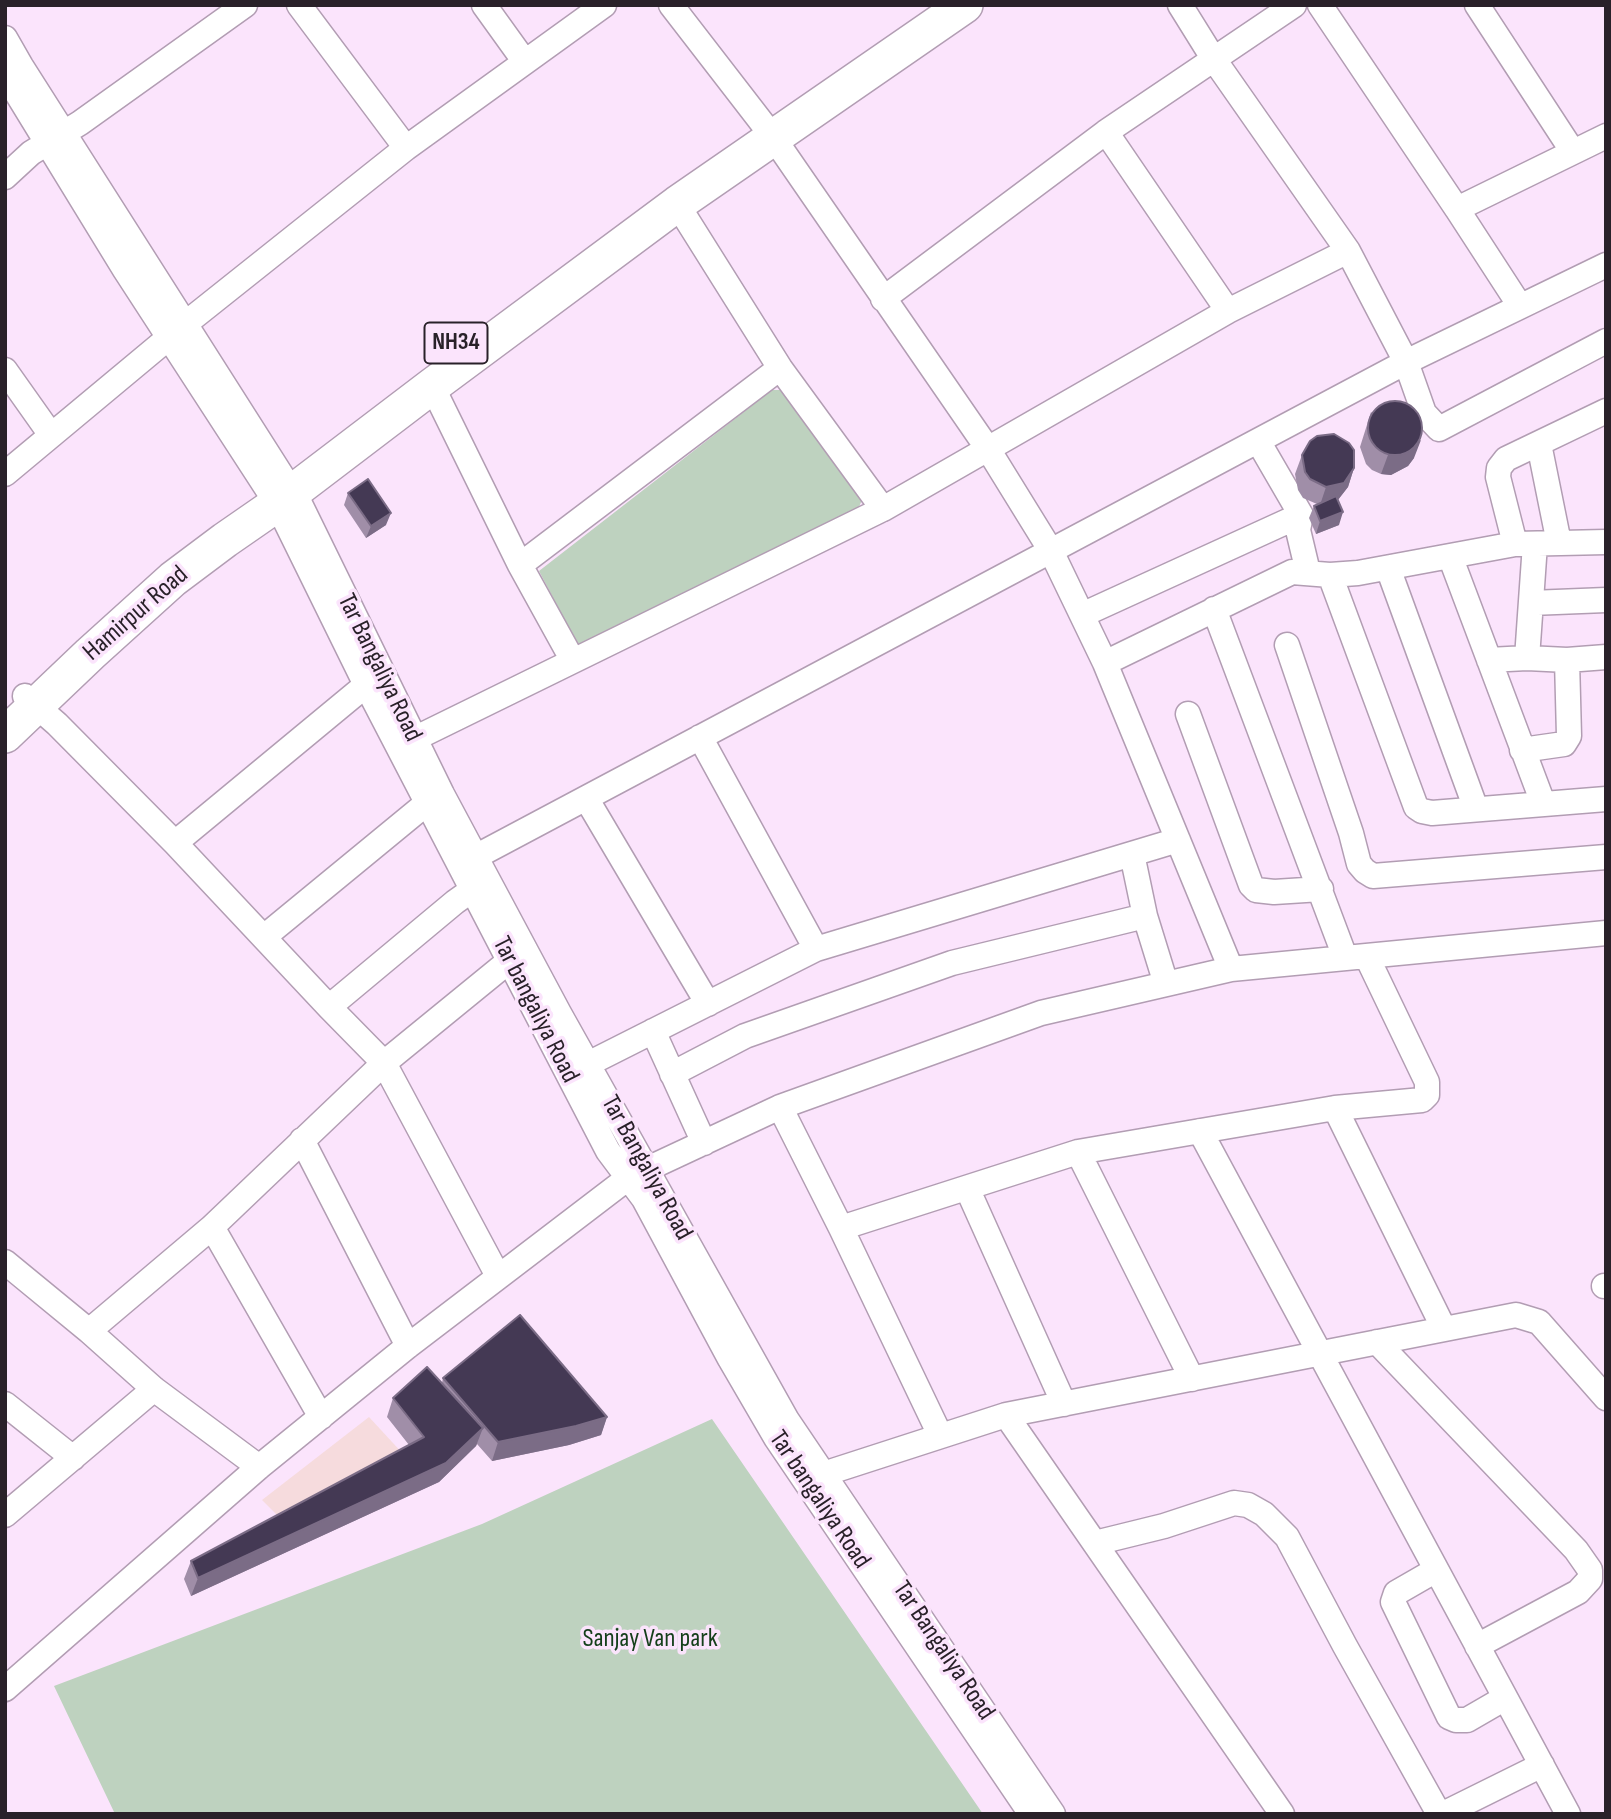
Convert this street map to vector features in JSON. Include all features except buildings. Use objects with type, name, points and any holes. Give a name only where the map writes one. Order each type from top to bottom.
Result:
[{"type":"highway","name":"NH34","points":[[5,736],[22,705],[121,606],[933,5]]},
{"type":"highway","name":"NH34","points":[[278,489],[432,386],[677,204],[766,128],[965,5]]},
{"type":"street","points":[[5,177],[31,153],[80,123],[245,5]]},
{"type":"street","points":[[299,5],[406,148]]},
{"type":"street","points":[[484,5],[525,62]]},
{"type":"street","points":[[5,474],[177,330],[406,148],[604,5]]},
{"type":"street","points":[[671,5],[766,128],[988,449],[1051,551],[1105,663],[1231,969]]},
{"type":"street","points":[[1180,5],[1213,58],[1348,251],[1406,362],[1424,413],[1438,429],[1606,341]]},
{"type":"street","points":[[883,299],[1106,132],[1294,5]]},
{"type":"street","points":[[1320,5],[1520,306]]},
{"type":"street","points":[[1478,5],[1573,152]]},
{"type":"street","points":[[5,38],[55,138]]},
{"type":"street","points":[[5,74],[55,138],[278,489]]},
{"type":"street","points":[[1106,132],[1228,312]]},
{"type":"street","points":[[1457,209],[1606,136]]},
{"type":"street","points":[[677,204],[780,368],[883,509]]},
{"type":"street","points":[[415,739],[883,509],[1228,312],[1348,251]]},
{"type":"street","points":[[468,861],[1406,362],[1606,265]]},
{"type":"street","points":[[520,565],[780,368]]},
{"type":"street","points":[[5,370],[51,435]]},
{"type":"street","points":[[432,386],[520,565],[573,661]]},
{"type":"street","points":[[1536,544],[1498,477],[1499,468],[1506,459],[1606,411]]},
{"type":"street","points":[[1258,441],[1301,515],[1298,530],[1319,573],[1413,802],[1422,811],[1432,813],[1606,799]]},
{"type":"street","points":[[1527,658],[1536,544],[1539,444]]},
{"type":"street","name":"Tar bangaliya Road","points":[[278,489],[366,685],[390,710],[427,803],[468,861]]},
{"type":"street","name":"Tar Bangaliya Road","points":[[278,489],[301,506],[390,710],[415,739],[480,884],[588,1064],[638,1174],[788,1420],[813,1477]]},
{"type":"street","points":[[1082,615],[1301,515]]},
{"type":"street","points":[[1105,663],[1292,572],[1358,573],[1536,544],[1606,542]]},
{"type":"street","points":[[1450,556],[1543,803]]},
{"type":"street","points":[[1388,568],[1476,809]]},
{"type":"street","points":[[1531,603],[1606,600]]},
{"type":"street","points":[[841,1228],[1079,1152],[1335,1108],[1422,1100],[1427,1095],[1427,1082],[1321,889],[1214,609]]},
{"type":"street","points":[[1287,645],[1359,864],[1365,871],[1373,876],[1606,857]]},
{"type":"street","points":[[1489,660],[1606,657]]},
{"type":"street","points":[[1522,750],[1564,744],[1570,737],[1567,660]]},
{"type":"street","points":[[176,843],[366,685]]},
{"type":"street","points":[[22,705],[176,843],[384,1063],[498,1276]]},
{"type":"street","points":[[1188,714],[1251,885],[1256,890],[1274,892],[1321,889]]},
{"type":"street","points":[[700,737],[817,949]]},
{"type":"street","points":[[586,798],[708,1003]]},
{"type":"street","points":[[264,937],[427,803]]},
{"type":"street","points":[[588,1064],[817,949],[1178,840]]},
{"type":"street","points":[[1132,854],[1145,916],[1166,984]]},
{"type":"street","points":[[329,1007],[480,884]]},
{"type":"street","name":"Tar bangaliya Road","points":[[480,884],[509,961],[608,1151],[638,1174]]},
{"type":"street","points":[[672,1074],[744,1036],[952,962],[1145,916]]},
{"type":"street","points":[[5,1689],[259,1467],[498,1276],[638,1174],[780,1107],[1041,1013],[1231,969],[1606,933]]},
{"type":"street","points":[[89,1331],[212,1227],[384,1063],[509,961]]},
{"type":"street","points":[[653,1031],[704,1143]]},
{"type":"street","points":[[780,1107],[940,1436]]},
{"type":"street","points":[[1335,1108],[1444,1329]]},
{"type":"street","points":[[1200,1131],[1568,1814]]},
{"type":"street","points":[[302,1140],[408,1346]]},
{"type":"street","points":[[1079,1152],[1192,1379]]},
{"type":"street","points":[[967,1188],[1064,1404]]},
{"type":"street","points":[[212,1227],[321,1417]]},
{"type":"street","points":[[5,1262],[154,1389],[259,1467]]},
{"type":"street","points":[[813,1477],[1006,1415],[1516,1315],[1539,1322],[1606,1398]]},
{"type":"street","points":[[1377,1342],[1576,1550],[1590,1570],[1590,1579],[1578,1592],[1477,1646]]},
{"type":"street","points":[[5,1515],[154,1389]]},
{"type":"street","points":[[5,1404],[73,1458]]},
{"type":"street","points":[[1006,1415],[1282,1814]]},
{"type":"street","name":"Tar bangaliya Road","points":[[813,1477],[877,1570],[1031,1814]]},
{"type":"street","points":[[1095,1543],[1164,1526],[1234,1503],[1248,1505],[1264,1514],[1287,1537],[1345,1646],[1441,1814],[1542,1765]]},
{"type":"street","name":"Tar Bangaliya Road","points":[[877,1570],[1053,1814]]},
{"type":"street","points":[[1436,1570],[1396,1593],[1393,1602],[1449,1717],[1467,1720],[1506,1698]]},
{"type":"shaded area","points":[[369,1417],[405,1456],[281,1519],[262,1500]]},
{"type":"green space","points":[[772,390],[782,390],[862,500],[858,509],[581,651],[539,571]]},
{"type":"green space","name":"Sanjay Van park","points":[[712,1419],[983,1814],[115,1814],[54,1686],[482,1524]]}]
